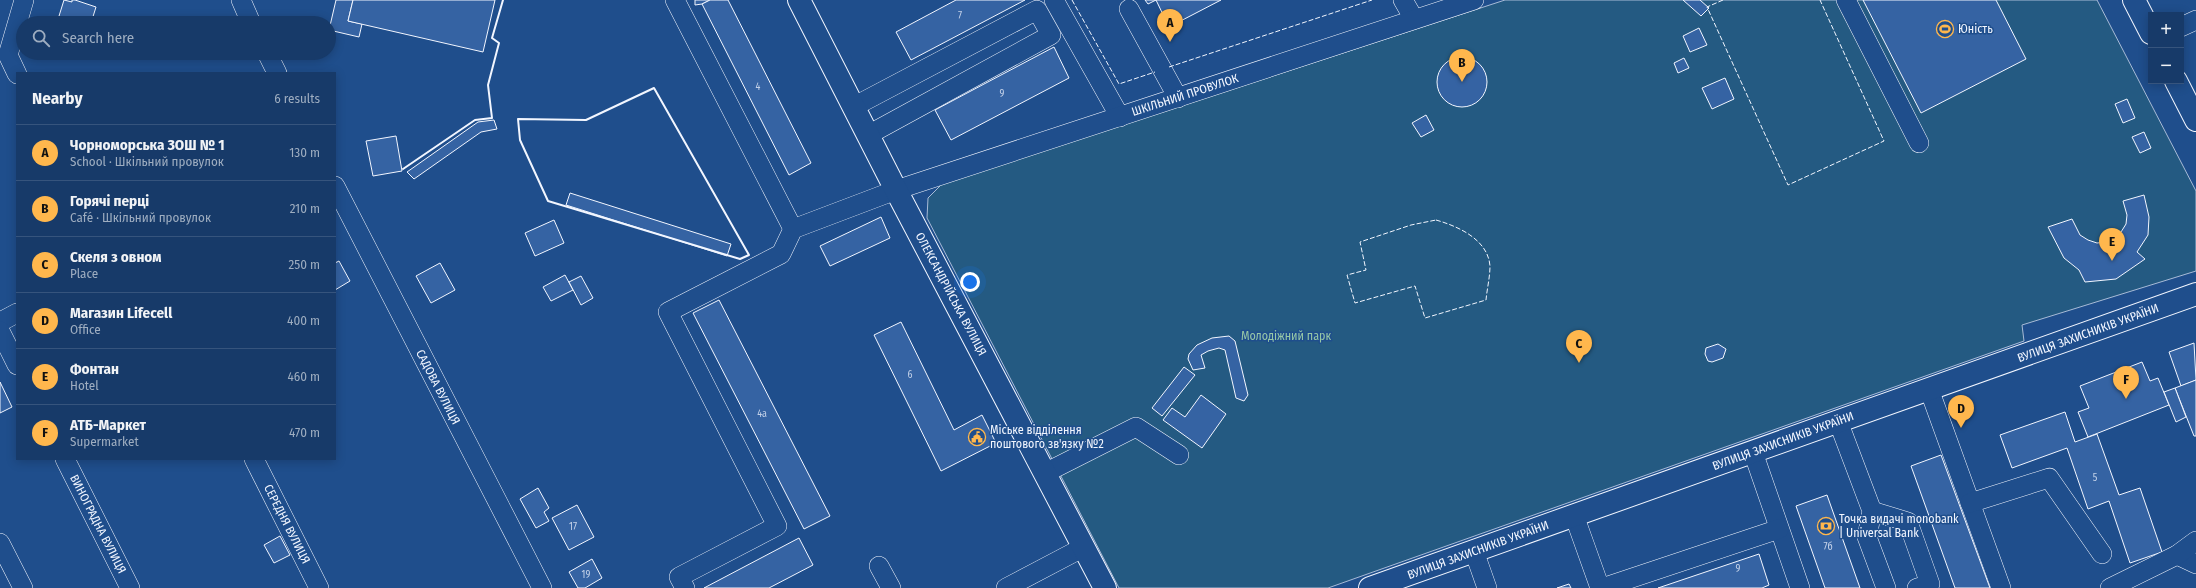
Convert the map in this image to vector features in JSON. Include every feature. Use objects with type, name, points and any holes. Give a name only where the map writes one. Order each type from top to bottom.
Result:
[{"type":"main road","name":"ОЛЕКСАНДРІЙСЬКА ВУЛИЦЯ","points":[[799,0],[896,190],[1105,588]]},
{"type":"main road","points":[[2134,0],[2148,27]]},
{"type":"main road","points":[[2178,84],[2196,120]]},
{"type":"main road","name":"ВУЛИЦЯ ЗАХИСНИКІВ УКРАЇНИ","points":[[1370,588],[2196,294]]},
{"type":"street","points":[[19,16],[24,0]]},
{"type":"street","points":[[241,0],[248,16]]},
{"type":"street","points":[[675,0],[793,229],[781,254],[668,312],[777,526],[679,577],[685,588]]},
{"type":"street","points":[[1054,0],[1120,117]]},
{"type":"street","points":[[1403,0],[1414,19]]},
{"type":"street","name":"ШКІЛЬНИЙ ПРОВУЛОК","points":[[793,229],[896,190],[1474,0]]},
{"type":"street","points":[[1846,0],[1919,143]]},
{"type":"street","points":[[1129,9],[1178,98]]},
{"type":"street","points":[[853,107],[1037,10],[1051,35],[868,135]]},
{"type":"street","points":[[2184,26],[2196,20]]},
{"type":"street","points":[[16,28],[8,55],[16,72]]},
{"type":"street","points":[[270,60],[276,72]]},
{"type":"street","name":"САДОВА ВУЛИЦЯ","points":[[336,188],[542,588]]},
{"type":"street","points":[[0,322],[16,314]]},
{"type":"street","points":[[0,331],[16,363]]},
{"type":"street","points":[[1929,389],[2001,588]]},
{"type":"street","points":[[1838,421],[1872,511],[1867,536],[1886,588]]},
{"type":"street","points":[[1045,473],[1136,427],[1179,455]]},
{"type":"street","points":[[1753,452],[1800,588]]},
{"type":"street","name":"ВИНОГРАДНА ВУЛИЦЯ","points":[[66,460],[130,588]]},
{"type":"street","name":"СЕРЕДНЯ ВУЛИЦЯ","points":[[255,460],[319,588]]},
{"type":"street","points":[[1970,504],[2049,478],[2102,554]]},
{"type":"street","points":[[1872,511],[1908,522],[1930,584],[1917,588]]},
{"type":"street","points":[[1574,515],[1601,588],[1779,529]]},
{"type":"street","points":[[2110,588],[2177,555],[2196,541]]},
{"type":"street","points":[[0,543],[23,588]]},
{"type":"street","points":[[1006,588],[1084,547]]},
{"type":"street","points":[[1474,551],[1487,588]]},
{"type":"street","points":[[2177,555],[2196,564]]},
{"type":"street","points":[[879,566],[891,588]]},
{"type":"green space","name":"Молодіжний парк","points":[[1505,0],[2097,0],[2196,191],[2196,271],[2022,325],[2024,341],[1328,588],[1119,588],[927,218],[928,198],[942,184]]},
{"type":"building","points":[[64,0],[72,2],[72,0],[75,0],[96,7],[93,16],[59,16]]},
{"type":"building","points":[[336,0],[353,0],[348,21],[362,24],[359,37],[336,32],[336,16],[332,16]]},
{"type":"building","points":[[353,0],[495,0],[483,52],[348,21]]},
{"type":"building","points":[[695,0],[710,0],[702,4],[695,5]]},
{"type":"building","points":[[710,0],[728,0],[811,163],[789,175],[702,4]]},
{"type":"building","points":[[956,0],[1025,0],[911,60],[896,32]]},
{"type":"building","points":[[1145,0],[1156,0],[1148,4]]},
{"type":"building","points":[[1156,0],[1221,0],[1169,27]]},
{"type":"building","points":[[1683,0],[1700,0],[1709,8],[1701,16]]},
{"type":"building","name":"Юність","points":[[1863,0],[1996,0],[2026,59],[1921,113]]},
{"type":"building","points":[[1699,28],[1707,45],[1690,52],[1683,36]]},
{"type":"building","points":[[1054,47],[1069,78],[951,140],[935,110]]},
{"type":"building","points":[[1462,57],[1471,59],[1482,68],[1487,82],[1485,91],[1476,102],[1462,107],[1453,105],[1442,96],[1437,82],[1439,73],[1448,62]]},
{"type":"building","points":[[1684,58],[1689,68],[1678,73],[1674,63]]},
{"type":"building","points":[[1725,78],[1734,99],[1712,109],[1702,88]]},
{"type":"building","points":[[2127,99],[2135,118],[2123,123],[2115,104]]},
{"type":"building","points":[[1426,115],[1434,130],[1421,137],[1412,123]]},
{"type":"building","points":[[494,120],[497,129],[481,132],[414,179],[407,172],[478,122]]},
{"type":"building","points":[[2144,132],[2151,148],[2140,153],[2132,137]]},
{"type":"building","points":[[396,136],[402,171],[373,176],[366,141]]},
{"type":"building","points":[[570,193],[731,244],[727,256],[566,205]]},
{"type":"building","points":[[2144,195],[2149,217],[2148,235],[2137,252],[2145,259],[2116,279],[2085,282],[2079,270],[2064,258],[2048,227],[2072,219],[2080,235],[2097,243],[2106,242],[2121,232],[2126,224],[2127,215],[2123,201]]},
{"type":"building","points":[[881,217],[890,238],[830,266],[820,246]]},
{"type":"building","points":[[554,220],[564,243],[535,256],[525,233]]},
{"type":"building","points":[[339,261],[350,281],[336,289],[336,262]]},
{"type":"building","points":[[440,263],[455,290],[431,303],[416,276]]},
{"type":"building","points":[[565,275],[573,290],[551,301],[543,287]]},
{"type":"building","points":[[581,276],[593,298],[581,305],[569,282]]},
{"type":"building","points":[[719,300],[830,516],[804,529],[693,313]]},
{"type":"building","points":[[901,322],[954,430],[982,415],[996,443],[941,471],[874,335]]},
{"type":"building","points":[[1229,336],[1235,341],[1248,395],[1244,401],[1236,398],[1225,350],[1219,348],[1201,355],[1205,368],[1193,370],[1188,359],[1189,354],[1197,345],[1212,338]]},
{"type":"building","points":[[2194,343],[2196,380],[2181,386],[2169,352]]},
{"type":"building","points":[[1718,344],[1726,349],[1723,358],[1712,362],[1708,361],[1705,354],[1706,348]]},
{"type":"building","points":[[2142,362],[2150,381],[2158,378],[2169,405],[2088,437],[2078,412],[2089,408],[2080,386]]},
{"type":"building","points":[[1184,367],[1195,375],[1162,416],[1152,408]]},
{"type":"building","points":[[2196,380],[2196,436],[2194,436],[2175,388]]},
{"type":"building","points":[[0,382],[12,407],[0,413]]},
{"type":"building","points":[[2175,388],[2186,417],[2176,422],[2164,392]]},
{"type":"building","points":[[1201,395],[1226,414],[1202,448],[1163,420],[1172,408],[1185,417]]},
{"type":"building","points":[[2065,412],[2075,442],[2097,434],[2119,495],[2140,488],[2162,552],[2130,563],[2109,501],[2088,509],[2067,448],[2012,468],[2000,435]]},
{"type":"building","points":[[1941,455],[1990,588],[1955,588],[1911,466]]},
{"type":"building","points":[[538,488],[549,508],[544,512],[549,521],[536,528],[520,499]]},
{"type":"building","points":[[1827,495],[1860,588],[1825,588],[1796,506]]},
{"type":"building","points":[[577,505],[594,537],[569,550],[552,518]]},
{"type":"building","points":[[280,536],[290,555],[274,563],[264,545]]},
{"type":"building","points":[[799,538],[813,565],[769,588],[704,588]]},
{"type":"building","points":[[1759,554],[1769,585],[1762,588],[1658,588]]},
{"type":"building","points":[[592,559],[602,578],[585,588],[578,588],[569,572]]},
{"type":"building","points":[[1569,584],[1571,588],[1557,588]]},
{"type":"fence","points":[[1072,0],[1119,84],[1155,72]]},
{"type":"fence","points":[[1169,67],[1372,0]]},
{"type":"fence","points":[[1723,0],[1707,7],[1788,185],[1884,141],[1820,0]]},
{"type":"fence","points":[[1436,220],[1462,230],[1478,241],[1484,248],[1490,266],[1486,300],[1425,318],[1415,286],[1355,303],[1347,275],[1366,270],[1360,242],[1411,225],[1436,220]]},
{"type":"wall","points":[[403,169],[475,120],[492,118],[488,85],[499,43],[492,38],[503,0]]},
{"type":"wall","points":[[654,88],[749,255],[740,259],[548,201],[520,140],[518,119],[586,120],[654,88]]},
{"type":"place","name":"Юність","points":[[1945,29]]},
{"type":"place","name":"Чорноморська ЗОШ № 1","points":[[1170,42]]},
{"type":"place","name":"Горячі перці","points":[[1462,82]]},
{"type":"place","name":"Фонтан","points":[[2112,261]]},
{"type":"place","name":"Скеля з овном","points":[[1579,363]]},
{"type":"place","name":"АТБ-Маркет","points":[[2126,399]]},
{"type":"place","name":"Магазин Lifecell","points":[[1961,428]]},
{"type":"place","name":"Міське відділення поштового зв'язку №2","points":[[977,437]]},
{"type":"place","name":"Точка видачі monobank | Universal Bank","points":[[1826,526]]}]
